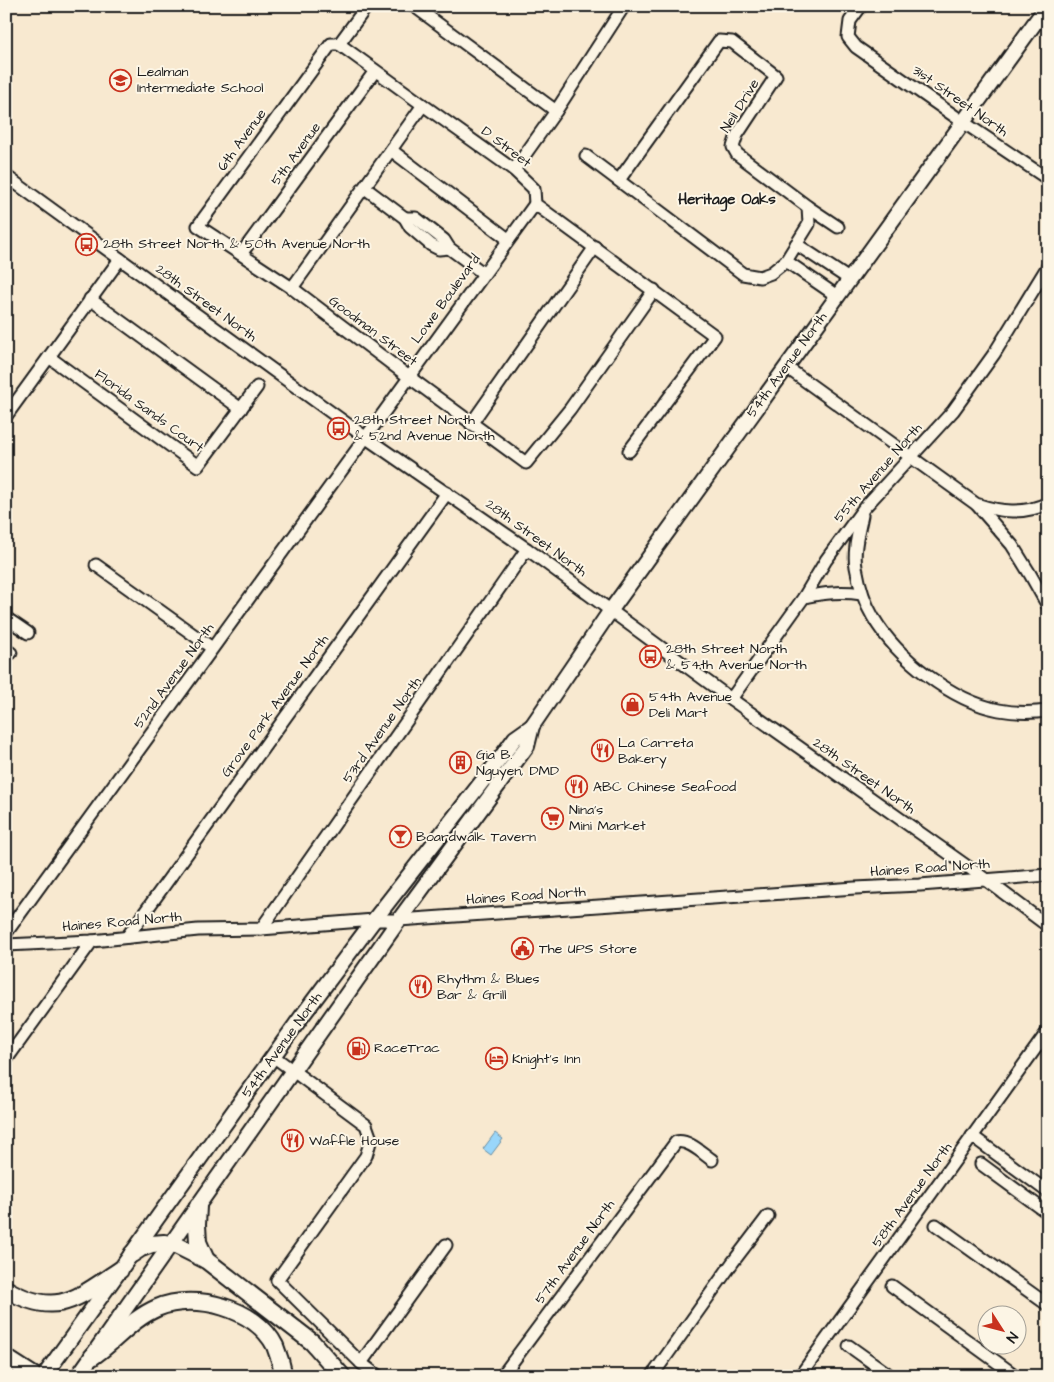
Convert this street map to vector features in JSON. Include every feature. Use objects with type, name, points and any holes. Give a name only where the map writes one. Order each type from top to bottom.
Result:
[{"type":"highway","points":[[198,1206],[196,1225],[198,1242],[206,1260]]},
{"type":"highway","points":[[132,1254],[152,1244],[171,1244],[206,1260],[312,1342],[342,1376]]},
{"type":"highway","points":[[6,1289],[30,1301],[43,1303],[68,1302],[120,1270]]},
{"type":"highway","points":[[92,1357],[142,1316],[158,1308],[176,1303],[200,1302],[223,1306],[246,1316],[263,1330],[274,1345],[284,1376]]},
{"type":"highway","points":[[6,1358],[29,1376]]},
{"type":"highway","points":[[6,1358],[34,1376]]},
{"type":"main road","name":"54th Avenue North","points":[[78,1376],[399,920],[527,746],[532,726],[611,610],[1047,6]]},
{"type":"main road","name":"54th Avenue North","points":[[44,1376],[273,1056],[374,920],[515,738],[532,726]]},
{"type":"street","name":"6th Avenue","points":[[198,226],[331,44],[339,44],[367,6]]},
{"type":"street","points":[[414,6],[556,111]]},
{"type":"street","name":"31st Street North","points":[[861,6],[850,21],[848,37],[856,47],[1048,179]]},
{"type":"street","points":[[514,170],[556,111],[618,8]]},
{"type":"street","name":"Neil Drive","points":[[618,180],[720,40],[732,42],[776,76],[737,135],[733,147],[737,154],[838,227]]},
{"type":"street","name":"D Street","points":[[339,44],[514,170],[534,189],[535,204]]},
{"type":"street","name":"5th Avenue","points":[[241,254],[375,70]]},
{"type":"street","points":[[292,288],[423,105]]},
{"type":"street","points":[[391,150],[508,239]]},
{"type":"street","points":[[586,156],[743,274],[760,277],[771,273],[786,261],[809,224],[808,207]]},
{"type":"street","name":"28th Street North","points":[[8,179],[365,437],[527,549],[731,699],[1048,926]]},
{"type":"street","points":[[364,188],[405,218],[410,227],[431,245],[439,249],[449,248],[484,273]]},
{"type":"street","points":[[535,204],[715,336],[629,451]]},
{"type":"street","name":"Lowe Boulevard","points":[[365,437],[535,204]]},
{"type":"street","name":"Goodman Street","points":[[198,226],[292,288],[526,464],[570,409],[654,290]]},
{"type":"street","points":[[796,244],[849,280]]},
{"type":"street","points":[[471,424],[595,247]]},
{"type":"street","points":[[6,416],[120,259]]},
{"type":"street","points":[[786,261],[837,296]]},
{"type":"street","name":"55th Avenue North","points":[[731,699],[804,597],[826,560],[864,508],[953,411],[974,383],[1048,266]]},
{"type":"street","points":[[90,299],[241,409]]},
{"type":"street","name":"Florida Sands Court","points":[[49,357],[198,466],[257,387]]},
{"type":"street","points":[[786,367],[976,504],[1012,545],[1048,606]]},
{"type":"street","name":"52nd Avenue North","points":[[6,933],[365,437]]},
{"type":"street","name":"Grove Park Avenue North","points":[[127,937],[447,493]]},
{"type":"street","points":[[976,504],[992,509],[1024,511],[1048,503]]},
{"type":"street","points":[[864,508],[856,541],[855,565],[862,594],[873,617],[890,640],[911,662],[936,682],[970,700],[997,710],[1019,713],[1048,711]]},
{"type":"street","name":"53rd Avenue North","points":[[260,929],[527,549]]},
{"type":"street","points":[[96,564],[212,648]]},
{"type":"street","points":[[804,597],[828,592],[846,591],[862,594]]},
{"type":"street","points":[[6,618],[28,633]]},
{"type":"street","name":"Haines Road North","points":[[6,945],[92,941],[198,930],[260,929],[1048,875]]},
{"type":"street","points":[[6,1060],[92,941]]},
{"type":"street","name":"58th Avenue North","points":[[800,1376],[1048,1031]]},
{"type":"street","points":[[273,1056],[366,1125],[371,1139],[366,1156],[277,1280],[361,1363],[378,1376]]},
{"type":"street","points":[[972,1136],[1048,1192]]},
{"type":"street","name":"57th Avenue North","points":[[502,1376],[672,1146],[676,1142],[681,1141],[712,1160]]},
{"type":"street","points":[[981,1164],[1048,1213]]},
{"type":"street","points":[[652,1376],[732,1262],[768,1216]]},
{"type":"street","points":[[936,1225],[1048,1305]]},
{"type":"street","points":[[361,1363],[446,1245]]},
{"type":"street","points":[[892,1286],[1016,1376]]},
{"type":"street","points":[[849,1346],[890,1376]]},
{"type":"water","points":[[495,1133],[503,1139],[491,1155],[483,1149]]},
{"type":"place","name":"Lealman Intermediate School","points":[[121,80]]},
{"type":"place","name":"28th Street North & 50th Avenue North","points":[[87,244]]},
{"type":"place","name":"28th Street North & 52nd Avenue North","points":[[338,428]]},
{"type":"place","name":"28th Street North & 54th Avenue North","points":[[650,657]]},
{"type":"place","name":"54th Avenue Deli Mart","points":[[633,705]]},
{"type":"place","name":"La Carreta Bakery","points":[[602,751]]},
{"type":"place","name":"Gia B. Nguyen, DMD","points":[[460,763]]},
{"type":"place","name":"ABC Chinese Seafood","points":[[577,787]]},
{"type":"place","name":"Nina's Mini Market","points":[[553,818]]},
{"type":"place","name":"Boardwalk Tavern","points":[[400,837]]},
{"type":"place","name":"The UPS Store","points":[[523,949]]},
{"type":"place","name":"Rhythm & Blues Bar & Grill","points":[[421,987]]},
{"type":"place","name":"RaceTrac","points":[[358,1048]]},
{"type":"place","name":"Knight's Inn","points":[[496,1059]]},
{"type":"place","name":"Waffle House","points":[[293,1141]]},
{"type":"district","name":"Heritage Oaks","points":[[727,199]]}]
